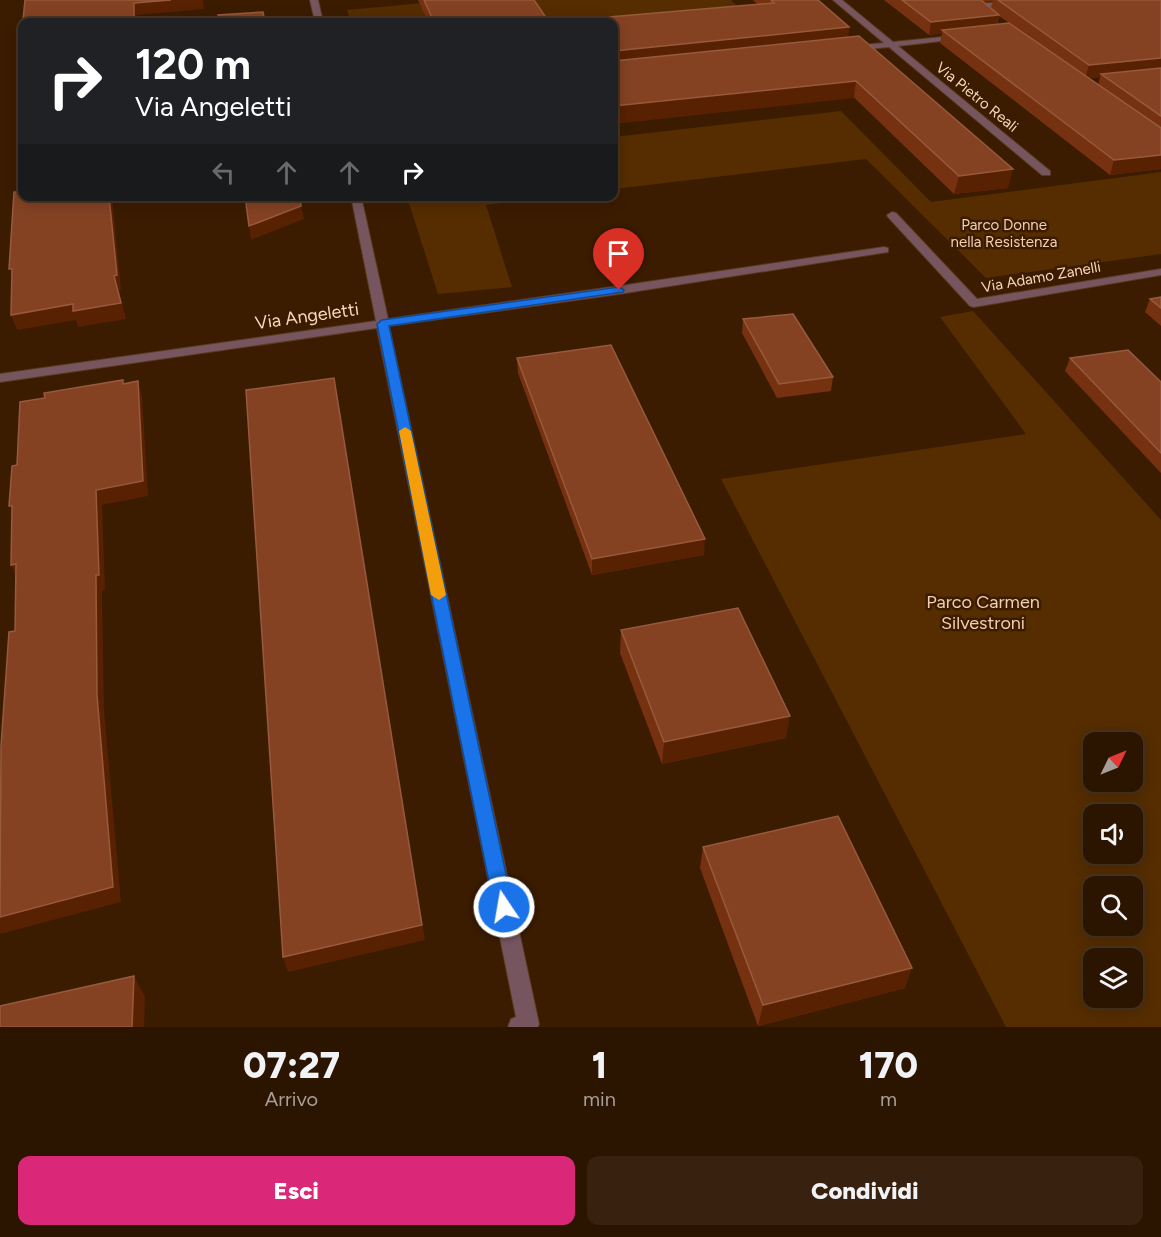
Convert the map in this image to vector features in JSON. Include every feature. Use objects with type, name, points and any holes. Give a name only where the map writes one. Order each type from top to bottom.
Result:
[{"type":"street","points":[[314,0],[318,18]]},
{"type":"street","name":"Via Pietro Reali","points":[[837,0],[1046,173]]},
{"type":"street","points":[[974,3],[1046,0]]},
{"type":"street","points":[[974,3],[994,18]]},
{"type":"street","name":"Via Pietro Reali","points":[[844,49],[966,36]]},
{"type":"street","points":[[357,201],[528,1024],[519,1027]]},
{"type":"street","name":"Via Adamo Zanelli","points":[[892,215],[974,303],[1161,272]]},
{"type":"street","name":"Via Angeletti","points":[[0,378],[884,250]]},
{"type":"green space","points":[[457,0],[731,0],[741,10],[618,19],[350,18],[347,10]]},
{"type":"green space","name":"Parco Donne nella Resistenza","points":[[841,111],[931,202],[1161,172],[1161,254],[986,278],[866,159],[618,189],[618,137]]},
{"type":"green space","points":[[409,201],[519,201],[486,205],[512,287],[438,294]]},
{"type":"green space","name":"Parco Carmen Silvestroni","points":[[973,311],[1161,520],[1161,1027],[1006,1027],[721,479],[1026,434],[940,317]]},
{"type":"building","points":[[25,0],[171,0],[134,3],[134,18],[23,18]]},
{"type":"building","points":[[424,0],[534,0],[546,18],[432,18]]},
{"type":"building","points":[[771,0],[818,0],[849,27],[618,51],[618,18],[597,18],[774,3]]},
{"type":"building","points":[[902,0],[981,0],[999,15],[931,22]]},
{"type":"building","points":[[998,0],[1161,0],[1161,58],[1089,65]]},
{"type":"building","points":[[263,12],[264,18],[218,18],[218,15]]},
{"type":"building","points":[[1009,23],[1161,128],[1161,155],[1114,160],[942,30]]},
{"type":"building","points":[[859,36],[1013,169],[959,176],[856,81],[618,106],[618,61]]},
{"type":"building","points":[[1161,68],[1161,116],[1101,74]]},
{"type":"building","points":[[18,179],[18,201],[110,201],[117,275],[114,276],[121,303],[73,311],[73,304],[11,315],[12,269],[9,269],[14,192],[17,192]]},
{"type":"building","points":[[246,201],[300,201],[301,206],[249,226]]},
{"type":"building","points":[[1161,297],[1161,308],[1150,299]]},
{"type":"building","points":[[793,314],[833,377],[779,384],[743,319]]},
{"type":"building","points":[[611,345],[705,539],[592,559],[517,358]]},
{"type":"building","points":[[1128,350],[1161,382],[1161,453],[1070,358]]},
{"type":"building","points":[[334,378],[422,925],[283,957],[246,390]]},
{"type":"building","points":[[123,380],[123,384],[138,381],[143,481],[96,490],[99,575],[96,575],[97,695],[113,887],[0,917],[1,746],[9,632],[15,631],[16,564],[11,565],[12,506],[9,506],[12,466],[17,465],[20,402],[45,398],[44,393]]},
{"type":"building","points":[[738,608],[790,716],[664,742],[621,630]]},
{"type":"building","points":[[838,816],[912,968],[763,1005],[703,847]]},
{"type":"building","points":[[134,976],[132,1027],[0,1027],[0,1006]]},
{"type":"slow traffic","points":[[405,431],[439,595]]},
{"type":"route","points":[[504,907],[382,324],[619,290]]}]
